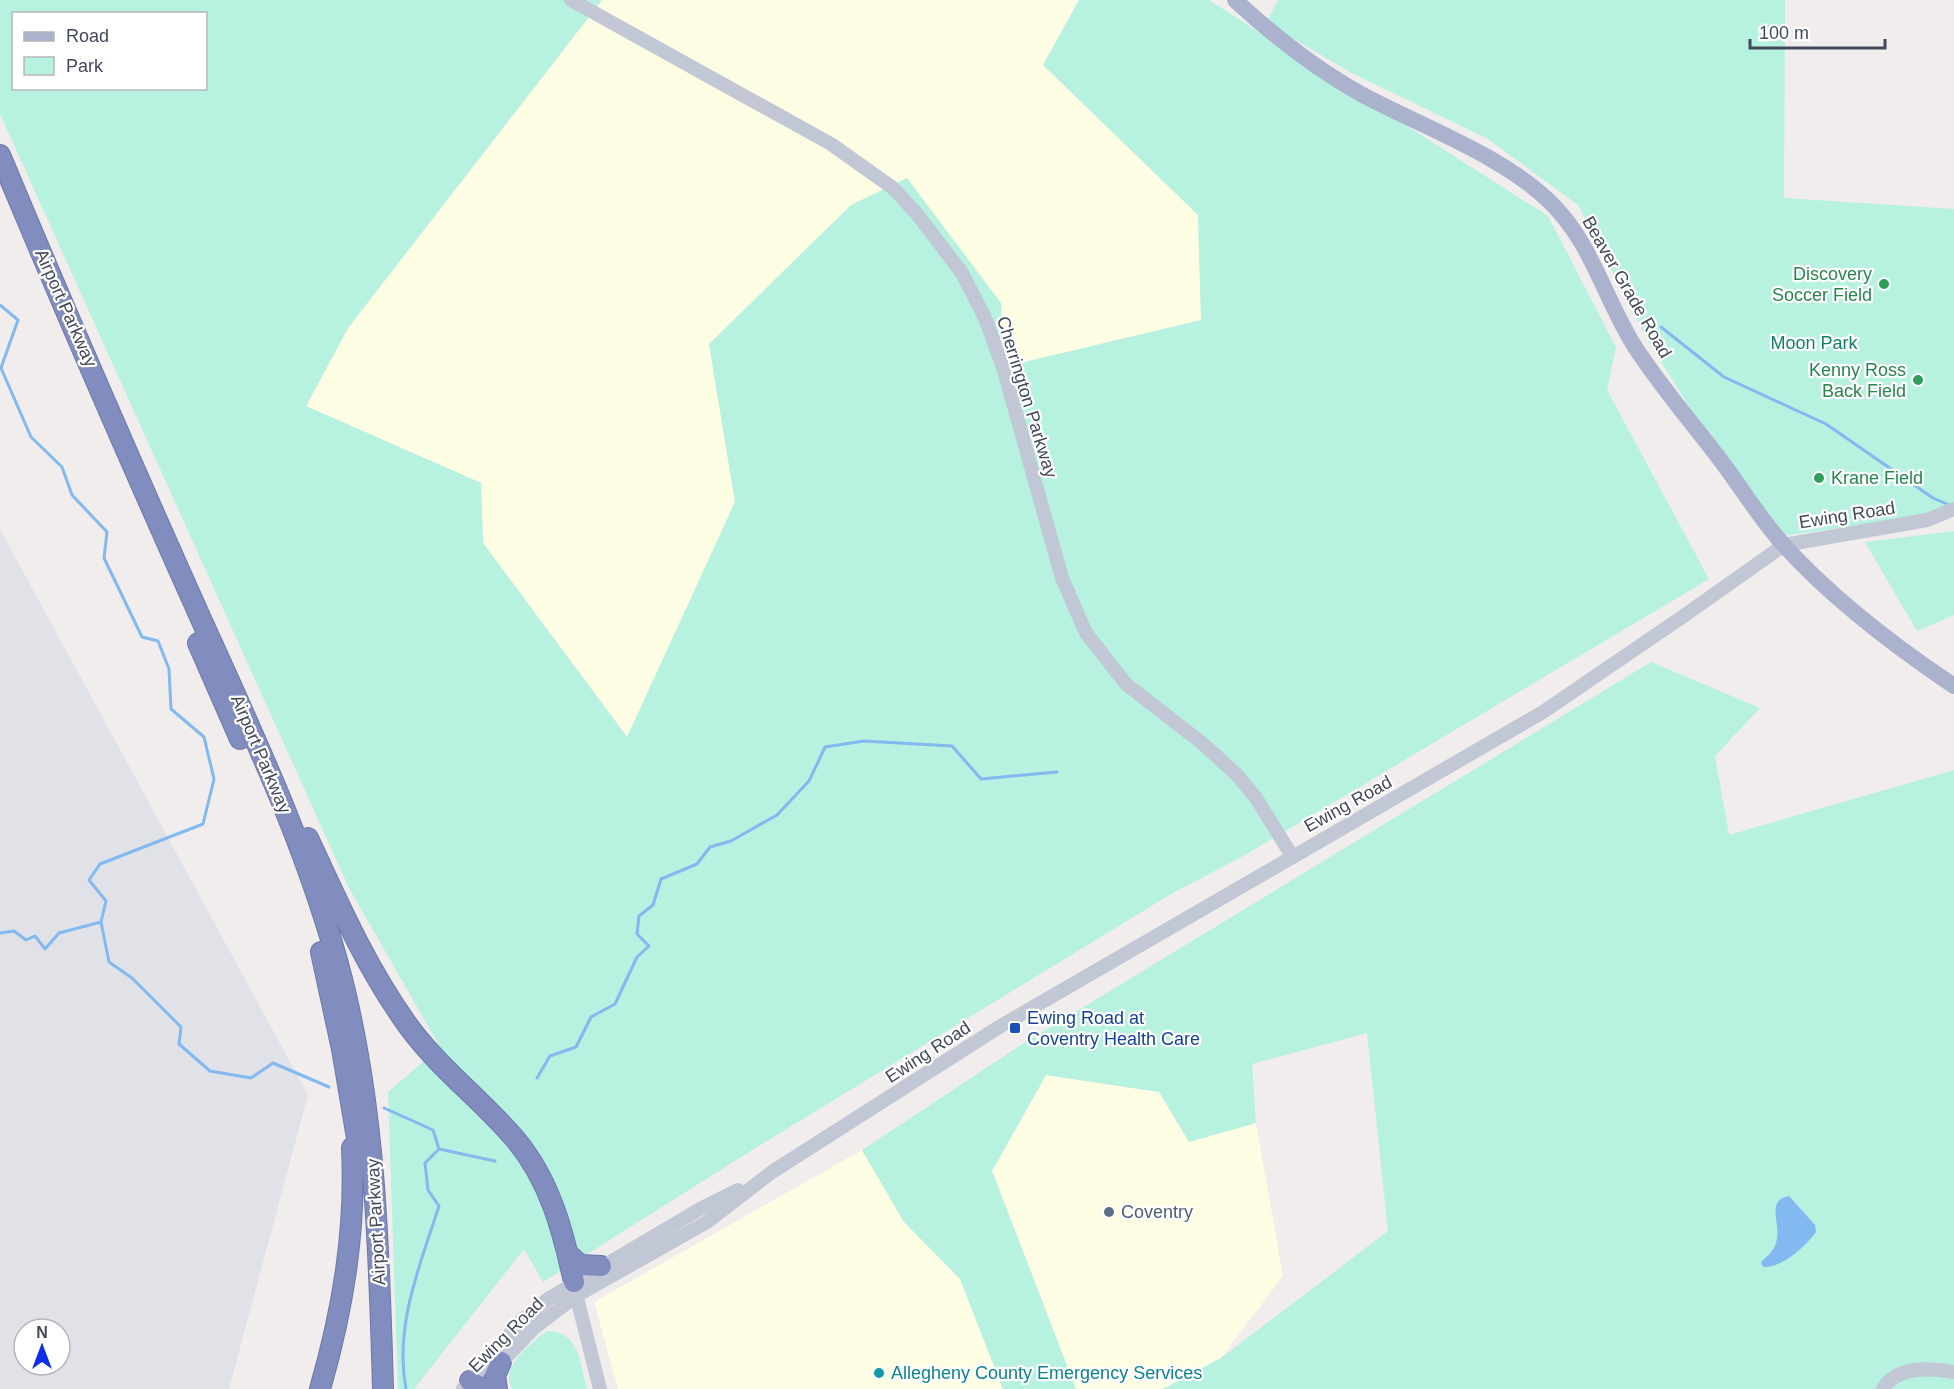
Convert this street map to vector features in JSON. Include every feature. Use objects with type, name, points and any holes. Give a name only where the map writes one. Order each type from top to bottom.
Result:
[{"type":"highway","name":"Airport Parkway","points":[[0,155],[230,682],[298,844],[321,910],[342,978],[370,1125],[378,1221],[383,1389]]},
{"type":"highway","name":"Airport Parkway","points":[[0,187],[256,775],[294,871],[320,946],[349,1088],[364,1198],[371,1389]]},
{"type":"highway","points":[[230,682],[261,740],[362,951],[399,1013],[428,1051],[506,1129],[534,1165],[555,1207],[575,1289]]},
{"type":"highway","points":[[320,1389],[336,1332],[351,1239],[354,1190],[349,1088]]},
{"type":"highway","points":[[568,1255],[580,1265],[601,1266]]},
{"type":"highway","points":[[478,1387],[495,1376],[501,1362]]},
{"type":"main road","name":"Beaver Grade Road","points":[[1235,0],[1286,46],[1318,68],[1360,93],[1468,148],[1517,177],[1549,201],[1581,242],[1633,344],[1652,372],[1784,545],[1856,613],[1954,686]]},
{"type":"street","name":"Cherrington Parkway","points":[[571,0],[831,144],[893,188],[917,214],[962,273],[985,318],[1003,367],[1062,578],[1086,633],[1126,684],[1207,747],[1237,775],[1256,798],[1292,856]]},
{"type":"street","name":"Ewing Road","points":[[478,1387],[520,1322],[575,1289],[706,1222],[772,1172],[999,1027],[1543,712],[1784,545],[1927,520],[1954,509]]},
{"type":"street","name":"Ewing Road","points":[[501,1362],[601,1266],[700,1209],[772,1172]]},
{"type":"street","points":[[575,1289],[600,1389]]},
{"type":"street","points":[[1883,1389],[1886,1384],[1909,1371],[1927,1368],[1954,1372]]},
{"type":"shaded area","points":[[602,0],[1079,0],[1043,65],[1198,215],[1201,321],[1003,367],[709,344],[735,502],[628,738],[483,543],[481,483],[306,406],[348,328]]},
{"type":"shaded area","points":[[0,529],[308,1095],[229,1389],[0,1389]]},
{"type":"shaded area","points":[[1046,1075],[1159,1092],[1189,1142],[1256,1123],[1283,1276],[1221,1358],[1163,1389],[1076,1389],[992,1171]]},
{"type":"shaded area","points":[[862,1150],[904,1222],[960,1279],[1003,1389],[618,1389],[594,1302]]},
{"type":"green space","points":[[0,0],[602,0],[348,328],[306,406],[481,483],[483,543],[627,737],[735,502],[709,344],[851,205],[907,178],[1001,303],[1003,367],[1201,320],[1198,215],[1043,65],[1079,0],[1209,0],[1548,216],[1616,347],[1607,390],[1709,579],[1245,855],[1171,894],[757,1147],[543,1282],[524,1249],[414,1389],[398,1389],[388,1092],[440,1047],[349,888],[0,114]]},
{"type":"green space","name":"Moon Park","points":[[1278,0],[1785,0],[1784,198],[1954,209],[1954,506],[1916,517],[1783,536],[1698,421],[1647,339],[1578,205],[1488,139],[1352,73],[1266,23]]},
{"type":"green space","points":[[1954,531],[1954,615],[1917,631],[1865,542]]},
{"type":"green space","points":[[1651,662],[1760,708],[1715,756],[1729,835],[1954,770],[1954,1389],[1163,1389],[1221,1358],[1388,1231],[1367,1033],[1252,1064],[1256,1123],[1189,1142],[1159,1092],[1046,1075],[992,1171],[1076,1389],[1003,1389],[960,1279],[904,1222],[862,1150],[1021,1045]]},
{"type":"green space","points":[[548,1331],[559,1333],[573,1343],[587,1389],[512,1389],[509,1381],[512,1365],[542,1334]]},
{"type":"water","points":[[1789,1196],[1815,1225],[1816,1232],[1806,1244],[1785,1260],[1763,1267],[1761,1262],[1772,1252],[1776,1242],[1776,1207],[1782,1198]]},
{"type":"waterway","points":[[0,305],[18,320],[1,368],[31,437],[62,467],[72,495],[107,532],[104,558],[142,637],[158,641],[169,669],[171,709],[204,737],[214,779],[203,824],[100,864],[89,880],[106,901],[101,922],[109,962],[132,978],[181,1027],[179,1044],[210,1071],[251,1078],[273,1063],[329,1087]]},
{"type":"waterway","points":[[1661,327],[1724,377],[1826,424],[1933,498],[1949,505]]},
{"type":"waterway","points":[[537,1078],[550,1056],[576,1047],[591,1017],[615,1004],[637,957],[649,946],[637,934],[639,916],[653,905],[661,879],[697,864],[710,847],[731,841],[777,815],[809,781],[825,747],[864,741],[952,746],[981,779],[1057,772]]},
{"type":"waterway","points":[[0,933],[14,931],[26,940],[35,936],[45,949],[59,933],[101,922]]},
{"type":"waterway","points":[[384,1108],[433,1130],[439,1149],[425,1163],[428,1190],[439,1206],[417,1273],[406,1319],[403,1342],[406,1389]]},
{"type":"waterway","points":[[439,1149],[495,1161]]},
{"type":"place","name":"Discovery Soccer Field","points":[[1884,284]]},
{"type":"place","name":"Kenny Ross Back Field","points":[[1918,380]]},
{"type":"place","name":"Krane Field","points":[[1819,478]]},
{"type":"place","name":"Ewing Road at Coventry Health Care","points":[[1015,1028]]},
{"type":"place","name":"Coventry","points":[[1109,1212]]},
{"type":"place","name":"Allegheny County Emergency Services","points":[[879,1373]]}]
